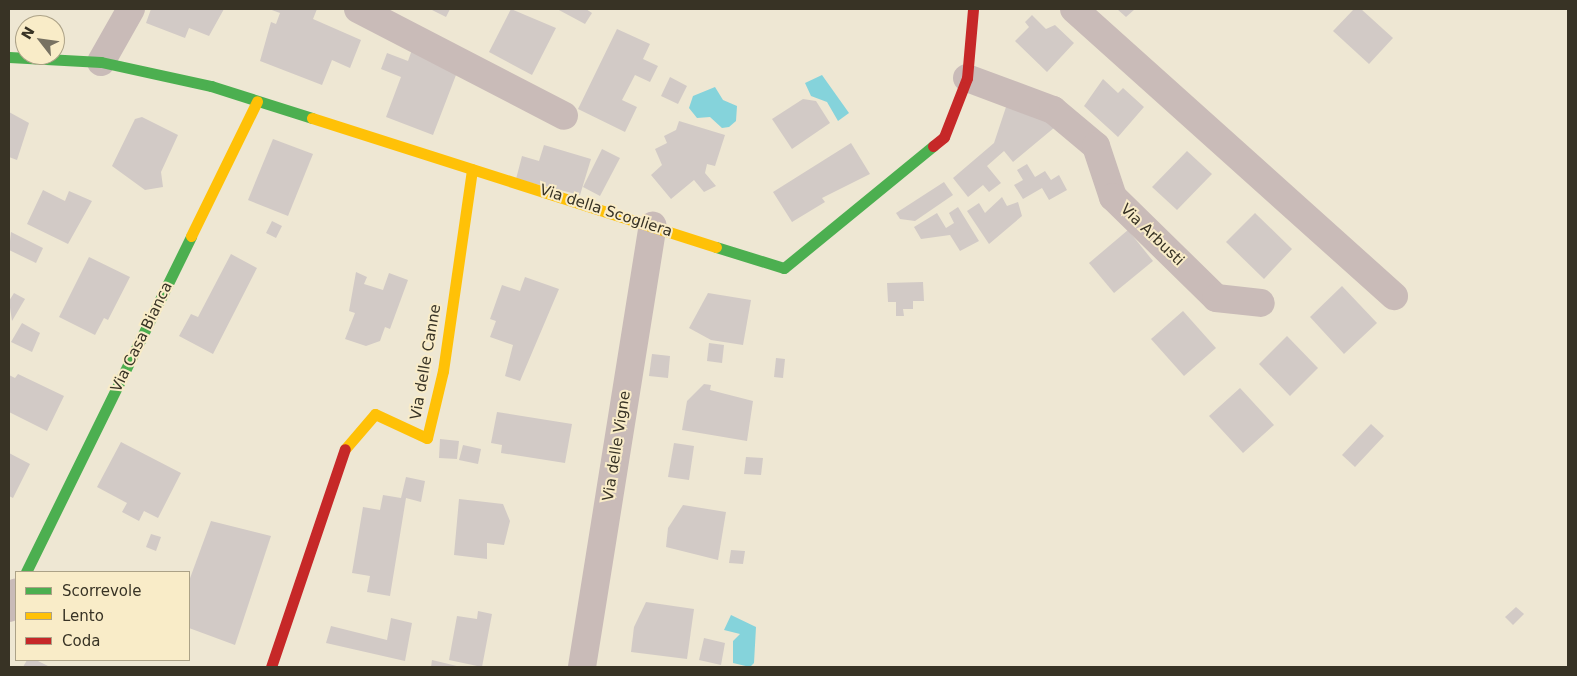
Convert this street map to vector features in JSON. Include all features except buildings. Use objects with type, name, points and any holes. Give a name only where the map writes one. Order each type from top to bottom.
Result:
[{"type":"street","points":[[101,62],[131,9]]},
{"type":"street","points":[[358,9],[564,116]]},
{"type":"street","points":[[1074,9],[1394,296]]},
{"type":"street","name":"Via della Scogliera","points":[[9,57],[101,62],[257,101],[784,268],[944,137],[966,78],[976,12]]},
{"type":"street","name":"Via Arbusti","points":[[966,78],[1053,110],[1096,146],[1113,197],[1216,298],[1261,303]]},
{"type":"street","name":"Via Casa Bianca","points":[[26,571],[257,101]]},
{"type":"street","name":"Via delle Canne","points":[[272,667],[346,445],[375,414],[427,438],[443,371],[472,168]]},
{"type":"street","name":"Via delle Vigne","points":[[582,667],[652,226]]},
{"type":"street","points":[[9,608],[15,594]]},
{"type":"water","points":[[822,75],[849,113],[838,121],[827,102],[811,96],[805,83]]},
{"type":"water","points":[[715,87],[723,100],[737,106],[736,121],[729,127],[722,128],[710,117],[697,118],[689,108],[693,96]]},
{"type":"water","points":[[731,615],[756,627],[754,663],[750,667],[733,663],[733,641],[740,634],[724,630]]},
{"type":"traffic: fast","points":[[9,57],[101,62],[211,86],[312,118]]},
{"type":"traffic: fast","points":[[716,247],[784,268],[933,146]]},
{"type":"traffic: fast","points":[[26,571],[191,236]]},
{"type":"traffic: slow","points":[[191,236],[257,101]]},
{"type":"traffic: slow","points":[[312,118],[716,247]]},
{"type":"traffic: slow","points":[[345,449],[375,414],[427,438],[443,371],[472,169]]},
{"type":"traffic: jam","points":[[933,146],[944,137],[967,78],[973,9]]},
{"type":"traffic: jam","points":[[271,667],[345,449]]}]
